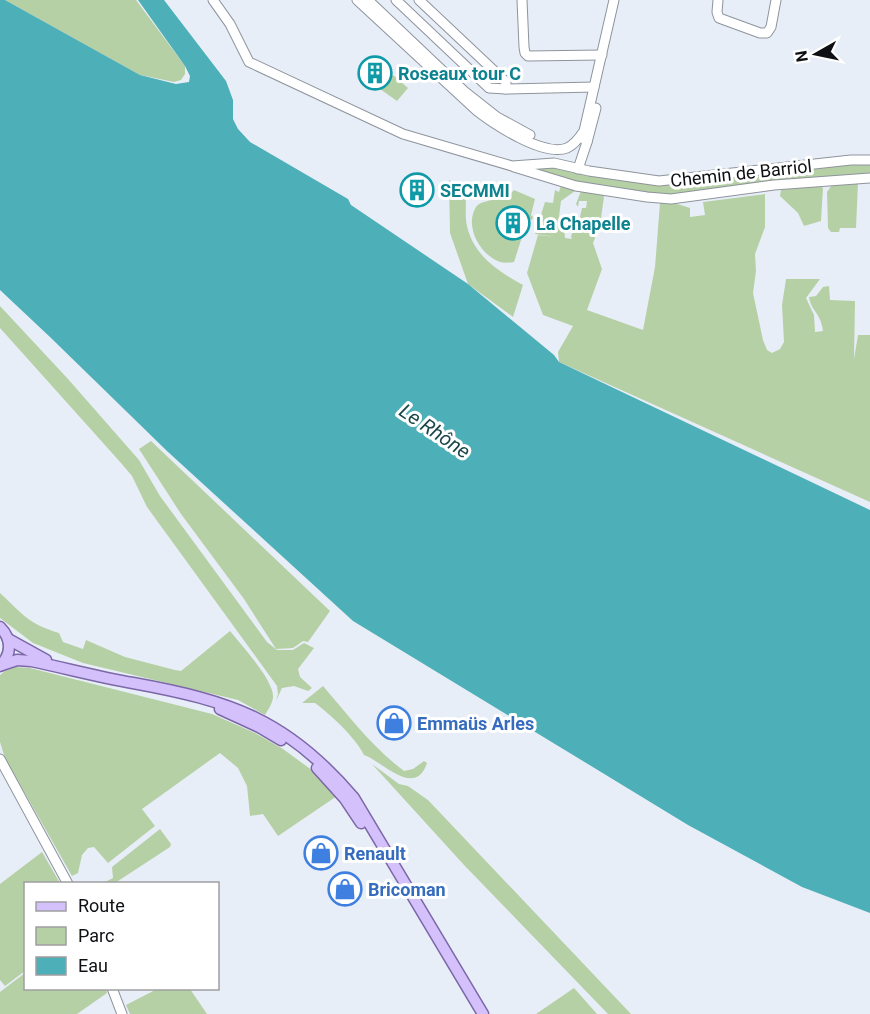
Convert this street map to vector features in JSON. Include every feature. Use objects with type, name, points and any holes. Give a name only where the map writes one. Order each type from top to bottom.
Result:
[{"type":"main road","points":[[0,627],[8,639],[57,666]]},
{"type":"main road","points":[[1,666],[9,651],[8,639]]},
{"type":"main road","points":[[1,666],[17,660],[31,661],[186,693],[243,711],[269,724],[298,743],[333,774],[354,798],[483,1014]]},
{"type":"main road","points":[[134,683],[157,693],[220,710],[260,727],[289,744],[317,768],[357,816],[475,1014]]},
{"type":"street","name":"Chemin de Barriol","points":[[213,0],[230,24],[249,62],[403,134],[531,170],[576,186],[671,199],[774,186],[870,178]]},
{"type":"street","points":[[357,0],[460,97],[494,123],[548,149],[567,148],[582,139],[619,0]]},
{"type":"street","points":[[368,0],[464,91],[501,119],[550,144],[563,144],[582,139]]},
{"type":"street","points":[[396,0],[489,88],[594,87]]},
{"type":"street","points":[[419,0],[506,82],[506,89]]},
{"type":"street","points":[[522,0],[524,47],[528,56],[602,54]]},
{"type":"street","points":[[578,169],[582,139],[614,0]]},
{"type":"street","points":[[718,0],[719,18],[760,33],[766,33],[771,27],[776,0]]},
{"type":"street","points":[[512,166],[543,162],[659,181],[851,160],[870,160]]},
{"type":"street","points":[[0,762],[67,882]]},
{"type":"street","points":[[113,990],[120,1014]]},
{"type":"green space","points":[[5,0],[136,0],[185,66],[185,74],[181,80],[174,82],[140,75]]},
{"type":"green space","points":[[393,75],[408,88],[397,101],[380,89]]},
{"type":"green space","points":[[870,163],[870,176],[673,197],[581,185],[535,171],[535,167],[542,165],[660,184],[800,168]]},
{"type":"green space","points":[[449,180],[464,189],[467,226],[475,246],[488,262],[523,285],[513,317],[468,284],[450,233]]},
{"type":"green space","points":[[833,183],[858,183],[856,228],[840,228],[839,232],[831,232],[828,228],[827,192]]},
{"type":"green space","points":[[561,185],[575,191],[561,201],[558,224],[564,225],[565,238],[572,239],[576,217],[580,217],[582,208],[586,208],[587,201],[579,201],[578,207],[576,204],[581,191],[603,194],[604,197],[600,225],[593,243],[602,269],[587,310],[643,330],[655,267],[660,203],[671,202],[690,208],[690,217],[705,215],[703,202],[765,194],[765,227],[755,254],[756,271],[753,293],[767,350],[772,353],[780,349],[784,342],[782,305],[786,279],[820,279],[806,298],[814,315],[815,332],[823,331],[809,297],[816,296],[823,287],[829,286],[830,300],[855,301],[854,359],[858,335],[870,335],[870,502],[559,362],[558,352],[573,326],[543,315],[527,273],[538,235],[556,237],[535,234],[545,202],[553,203],[555,190],[559,192]]},
{"type":"green space","points":[[818,185],[823,188],[821,221],[804,226],[798,213],[780,196],[781,190]]},
{"type":"green space","points":[[514,190],[535,199],[532,220],[510,213],[504,232],[522,237],[514,262],[508,263],[493,258],[480,247],[472,223],[473,215],[479,204],[510,194]]},
{"type":"green space","points":[[0,306],[139,460],[160,496],[267,642],[277,650],[293,650],[304,643],[314,648],[298,669],[300,677],[312,688],[308,691],[294,686],[282,688],[276,701],[277,686],[147,507],[132,476],[0,328]]},
{"type":"green space","points":[[151,441],[330,611],[308,642],[303,641],[293,648],[276,649],[244,599],[181,514],[139,449]]},
{"type":"green space","points":[[0,593],[33,622],[59,633],[63,642],[83,649],[86,640],[125,657],[181,671],[230,631],[269,682],[272,702],[265,715],[238,700],[83,663],[33,643],[0,618]]},
{"type":"green space","points":[[16,667],[30,668],[212,714],[255,733],[283,749],[313,771],[337,796],[278,836],[263,814],[250,816],[247,786],[238,768],[220,753],[142,809],[155,826],[108,863],[94,847],[88,848],[82,855],[78,873],[72,876],[5,758],[0,742],[0,675]]},
{"type":"green space","points":[[323,686],[371,742],[393,762],[404,771],[413,769],[424,761],[427,763],[422,773],[415,778],[407,778],[389,770],[364,755],[342,727],[315,703],[302,703]]},
{"type":"green space","points":[[372,764],[399,784],[408,786],[428,800],[631,1014],[608,1014],[464,865]]},
{"type":"green space","points":[[160,829],[171,844],[170,847],[117,882],[105,882],[113,878],[112,867]]},
{"type":"green space","points":[[42,852],[59,882],[24,882],[24,972],[5,986],[0,980],[0,884]]},
{"type":"green space","points":[[24,974],[24,990],[106,990],[107,993],[77,1014],[0,1014],[0,992]]},
{"type":"green space","points":[[574,988],[597,1014],[536,1014]]},
{"type":"green space","points":[[155,990],[191,990],[207,1014],[130,1014],[126,1005]]},
{"type":"water","name":"Le Rhône","points":[[0,0],[5,0],[140,75],[176,84],[189,82],[190,76],[185,66],[138,0],[164,0],[226,81],[233,100],[233,119],[238,129],[250,142],[348,199],[351,205],[468,284],[554,355],[559,362],[870,510],[870,913],[802,887],[688,825],[353,621],[167,451],[0,290]]},
{"type":"place","name":"Roseaux tour C","points":[[375,73]]},
{"type":"place","name":"SECMMI","points":[[417,190]]},
{"type":"place","name":"La Chapelle","points":[[513,223]]},
{"type":"place","name":"Emmaüs Arles","points":[[394,723]]},
{"type":"place","name":"Renault","points":[[321,853]]},
{"type":"place","name":"Bricoman","points":[[345,889]]}]
